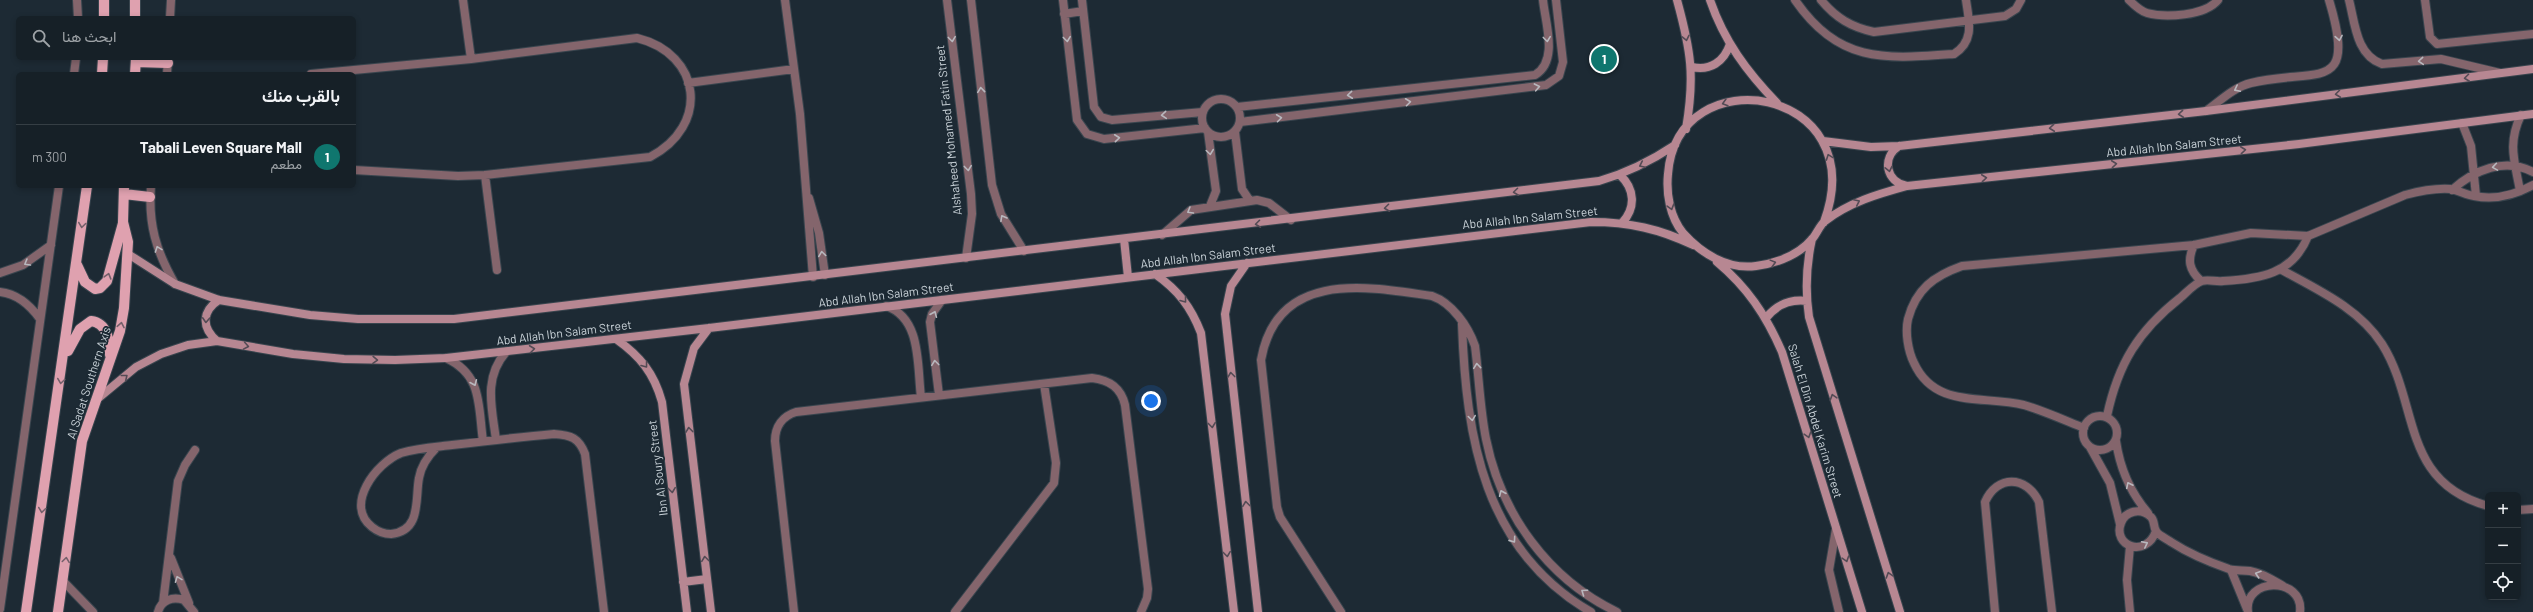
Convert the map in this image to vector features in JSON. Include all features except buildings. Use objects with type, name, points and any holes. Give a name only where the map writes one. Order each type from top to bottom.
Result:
[{"type":"main road","points":[[104,0],[104,16]]},
{"type":"main road","points":[[135,0],[135,16]]},
{"type":"main road","points":[[1676,0],[1692,67],[1691,98],[1686,129]]},
{"type":"main road","points":[[1710,0],[1730,44],[1753,78],[1778,104]]},
{"type":"main road","points":[[1692,67],[1706,68],[1719,62],[1730,44]]},
{"type":"main road","points":[[102,72],[103,60]]},
{"type":"main road","points":[[135,72],[136,60],[168,60]]},
{"type":"main road","points":[[1822,141],[1871,147],[1899,146],[2206,111],[2533,69]]},
{"type":"main road","points":[[1751,99],[1778,104],[1795,112],[1811,125],[1822,141],[1830,161],[1834,181],[1831,202],[1824,222],[1812,239],[1795,254],[1776,263],[1761,266],[1732,265],[1711,257],[1693,244],[1680,228],[1670,208],[1666,187],[1668,166],[1675,145],[1686,129],[1701,115],[1718,105],[1738,100],[1751,99]]},
{"type":"main road","name":"Abd Allah Ibn Salam Street","points":[[1824,222],[1847,206],[1872,195],[1907,186],[2299,144],[2533,114]]},
{"type":"main road","points":[[128,254],[175,284],[219,300],[310,315],[358,319],[454,319],[1291,220],[1599,181],[1620,175],[1652,161],[1675,145]]},
{"type":"main road","points":[[1899,146],[1890,153],[1888,169],[1893,179],[1907,186]]},
{"type":"main road","points":[[1620,175],[1629,186],[1632,200],[1630,213],[1622,223]]},
{"type":"main road","name":"Al Sadat Southern Axis","points":[[26,612],[64,360],[87,188]]},
{"type":"main road","points":[[124,190],[150,197]]},
{"type":"main road","name":"Al Sadat Southern Axis","points":[[58,612],[82,441],[120,331],[124,308],[128,242],[123,222],[124,190]]},
{"type":"main road","points":[[77,263],[85,282],[95,288],[104,285],[108,281],[123,222]]},
{"type":"main road","name":"Abd Allah Ibn Salam Street","points":[[95,402],[136,368],[161,354],[188,345],[217,341],[294,354],[344,359],[395,360],[446,358],[709,328],[1591,222],[1622,223],[1667,233],[1693,244]]},
{"type":"main road","points":[[1124,239],[1128,277]]},
{"type":"main road","name":"Salah El Din Abdel Karim Street","points":[[1812,239],[1806,265],[1806,301],[1816,343],[1900,612]]},
{"type":"main road","name":"Salah El Din Abdel Karim Street","points":[[1711,257],[1734,276],[1754,299],[1766,318],[1782,352],[1862,612]]},
{"type":"main road","points":[[1247,263],[1231,286],[1225,314],[1258,612]]},
{"type":"main road","points":[[1155,274],[1171,285],[1184,299],[1194,315],[1201,333],[1234,612]]},
{"type":"main road","points":[[217,341],[209,334],[205,320],[210,306],[219,300]]},
{"type":"main road","points":[[1766,318],[1775,308],[1787,302],[1806,301]]},
{"type":"main road","points":[[64,360],[80,329],[91,321],[97,322],[107,333],[110,357]]},
{"type":"main road","points":[[709,328],[692,354],[684,384],[711,612]]},
{"type":"main road","name":"Ibn Al Soury Street","points":[[616,339],[642,360],[658,387],[662,402],[687,612]]},
{"type":"main road","points":[[683,582],[707,579]]},
{"type":"street","points":[[78,0],[78,16]]},
{"type":"street","points":[[170,16],[171,0]]},
{"type":"street","points":[[463,0],[471,59]]},
{"type":"street","points":[[785,0],[807,192],[808,236],[813,277]]},
{"type":"street","name":"Alshaheed Mohamed Fatin Street","points":[[947,0],[971,194],[972,214],[966,258]]},
{"type":"street","points":[[971,0],[992,185],[1001,214],[1024,251]]},
{"type":"street","points":[[1063,0],[1077,120],[1088,134],[1104,139],[1206,130],[1218,138],[1230,136],[1235,132],[1240,122],[1237,107],[1228,100],[1222,99],[1210,102],[1203,112],[1202,123],[1206,130],[1216,191],[1210,206]]},
{"type":"street","points":[[1082,0],[1094,107],[1101,117],[1112,120],[1203,112]]},
{"type":"street","points":[[1237,107],[1528,76],[1542,71],[1549,59],[1543,0]]},
{"type":"street","points":[[1240,122],[1538,87],[1559,76],[1563,62],[1556,0]]},
{"type":"street","points":[[1795,0],[1806,15],[1824,33],[1847,47],[1871,55],[1897,59],[1954,54],[1966,43],[1970,35],[1966,0]]},
{"type":"street","points":[[1821,0],[1841,20],[1856,28],[1874,32],[1969,22],[2005,16],[2016,9],[2021,0]]},
{"type":"street","points":[[2129,0],[2147,13],[2186,14],[2202,12],[2218,0]]},
{"type":"street","points":[[2206,111],[2234,90],[2250,83],[2316,75],[2327,71],[2335,63],[2340,52],[2340,40],[2329,0]]},
{"type":"street","points":[[2349,0],[2362,49],[2374,61],[2382,64],[2441,59],[2500,73]]},
{"type":"street","points":[[2425,0],[2430,37],[2437,44],[2533,34]]},
{"type":"street","points":[[1064,14],[1083,11]]},
{"type":"street","points":[[332,72],[471,59],[637,38],[655,43],[670,52],[681,66],[688,83],[691,101],[685,125],[680,136],[667,148],[650,157],[485,175],[458,176],[356,170]]},
{"type":"street","points":[[74,72],[76,60]]},
{"type":"street","points":[[167,72],[168,60]]},
{"type":"street","points":[[688,83],[794,69]]},
{"type":"street","points":[[1455,84],[1456,96]]},
{"type":"street","points":[[2520,191],[2512,141],[2513,130],[2521,115]]},
{"type":"street","points":[[2462,123],[2471,146],[2476,196]]},
{"type":"street","points":[[1235,132],[1242,189],[1250,201]]},
{"type":"street","points":[[2452,190],[2473,173],[2501,166],[2516,166],[2533,172]]},
{"type":"street","points":[[485,175],[496,270]]},
{"type":"street","points":[[2084,428],[2025,406],[1991,400],[1963,399],[1946,395],[1930,386],[1918,373],[1910,357],[1908,339],[1908,322],[1912,306],[1920,292],[1931,280],[1962,266],[2194,245],[2251,233],[2308,236],[2405,195],[2436,189],[2452,190],[2476,196],[2506,196],[2533,185]]},
{"type":"street","points":[[0,609],[59,188]]},
{"type":"street","points":[[151,188],[149,212],[156,242],[175,284]]},
{"type":"street","points":[[807,192],[819,233],[825,275]]},
{"type":"street","points":[[1162,235],[1191,210],[1250,201],[1269,203],[1291,220]]},
{"type":"street","points":[[2107,416],[2112,392],[2131,349],[2161,313],[2201,281],[2237,280],[2280,269],[2289,265],[2298,257],[2308,236]]},
{"type":"street","points":[[0,273],[24,265],[50,245]]},
{"type":"street","points":[[2194,245],[2190,254],[2190,265],[2194,274],[2201,281]]},
{"type":"street","points":[[2280,269],[2346,307],[2365,323],[2381,343],[2394,365],[2411,427],[2423,456],[2434,473],[2454,490],[2477,503],[2485,505]]},
{"type":"street","points":[[1341,612],[1280,516],[1277,507],[1261,360],[1265,339],[1275,320],[1290,306],[1331,289],[1354,286],[1432,296],[1448,304],[1470,334],[1475,346],[1486,438],[1496,480],[1516,519],[1543,556],[1579,589],[1617,612]]},
{"type":"street","points":[[0,292],[21,298],[32,308],[40,319]]},
{"type":"street","points":[[939,395],[930,322],[932,314],[942,300]]},
{"type":"street","points":[[886,306],[896,310],[910,324],[921,397]]},
{"type":"street","points":[[1462,324],[1475,442],[1486,485],[1502,523],[1526,556],[1555,586],[1591,612]]},
{"type":"street","points":[[496,440],[490,388],[494,368],[506,352]]},
{"type":"street","points":[[446,358],[466,370],[472,379],[476,390],[483,441]]},
{"type":"street","points":[[794,612],[775,441],[780,423],[784,418],[796,412],[939,395],[1100,379],[1114,385],[1123,398],[1148,589],[1147,598],[1141,612]]},
{"type":"street","points":[[955,612],[1054,483],[1056,470],[1044,384]]},
{"type":"street","points":[[2156,531],[2153,539],[2147,545],[2139,548],[2130,546],[2124,541],[2120,533],[2120,525],[2110,483],[2083,435],[2084,428],[2092,417],[2107,416],[2115,423],[2117,429],[2116,441],[2119,458],[2131,490],[2151,517],[2156,531],[2190,553],[2231,570],[2250,571],[2267,576],[2297,597],[2300,612]]},
{"type":"street","points":[[437,447],[422,466],[419,478],[418,505],[413,519],[403,530],[390,534],[377,531],[366,522],[361,510],[363,492],[378,471],[390,459],[401,453],[437,447],[483,441],[554,434],[568,434],[580,442],[585,454],[604,612]]},
{"type":"street","points":[[2089,446],[2104,450],[2116,441]]},
{"type":"street","points":[[163,603],[178,481],[185,465],[195,450]]},
{"type":"street","points":[[1486,485],[1496,480]]},
{"type":"street","points":[[1995,612],[1985,502],[1995,487],[2012,481],[2029,487],[2039,502],[2052,612]]},
{"type":"street","points":[[2521,510],[2533,509]]},
{"type":"street","points":[[2120,525],[2124,518],[2137,511],[2151,517]]},
{"type":"street","points":[[1836,529],[1829,570],[1840,612]]},
{"type":"street","points":[[2130,546],[2127,580],[2130,612]]},
{"type":"street","points":[[170,554],[181,587],[194,612]]},
{"type":"street","points":[[2231,570],[2248,610]]},
{"type":"street","points":[[63,581],[93,612]]},
{"type":"street","points":[[2248,610],[2251,597],[2260,588],[2271,584],[2283,586]]},
{"type":"street","points":[[157,611],[168,599],[179,598],[189,603]]},
{"type":"street","points":[[1834,612],[1836,599]]},
{"type":"place","name":"Tabali Leven Square Mall","points":[[1604,59]]}]
